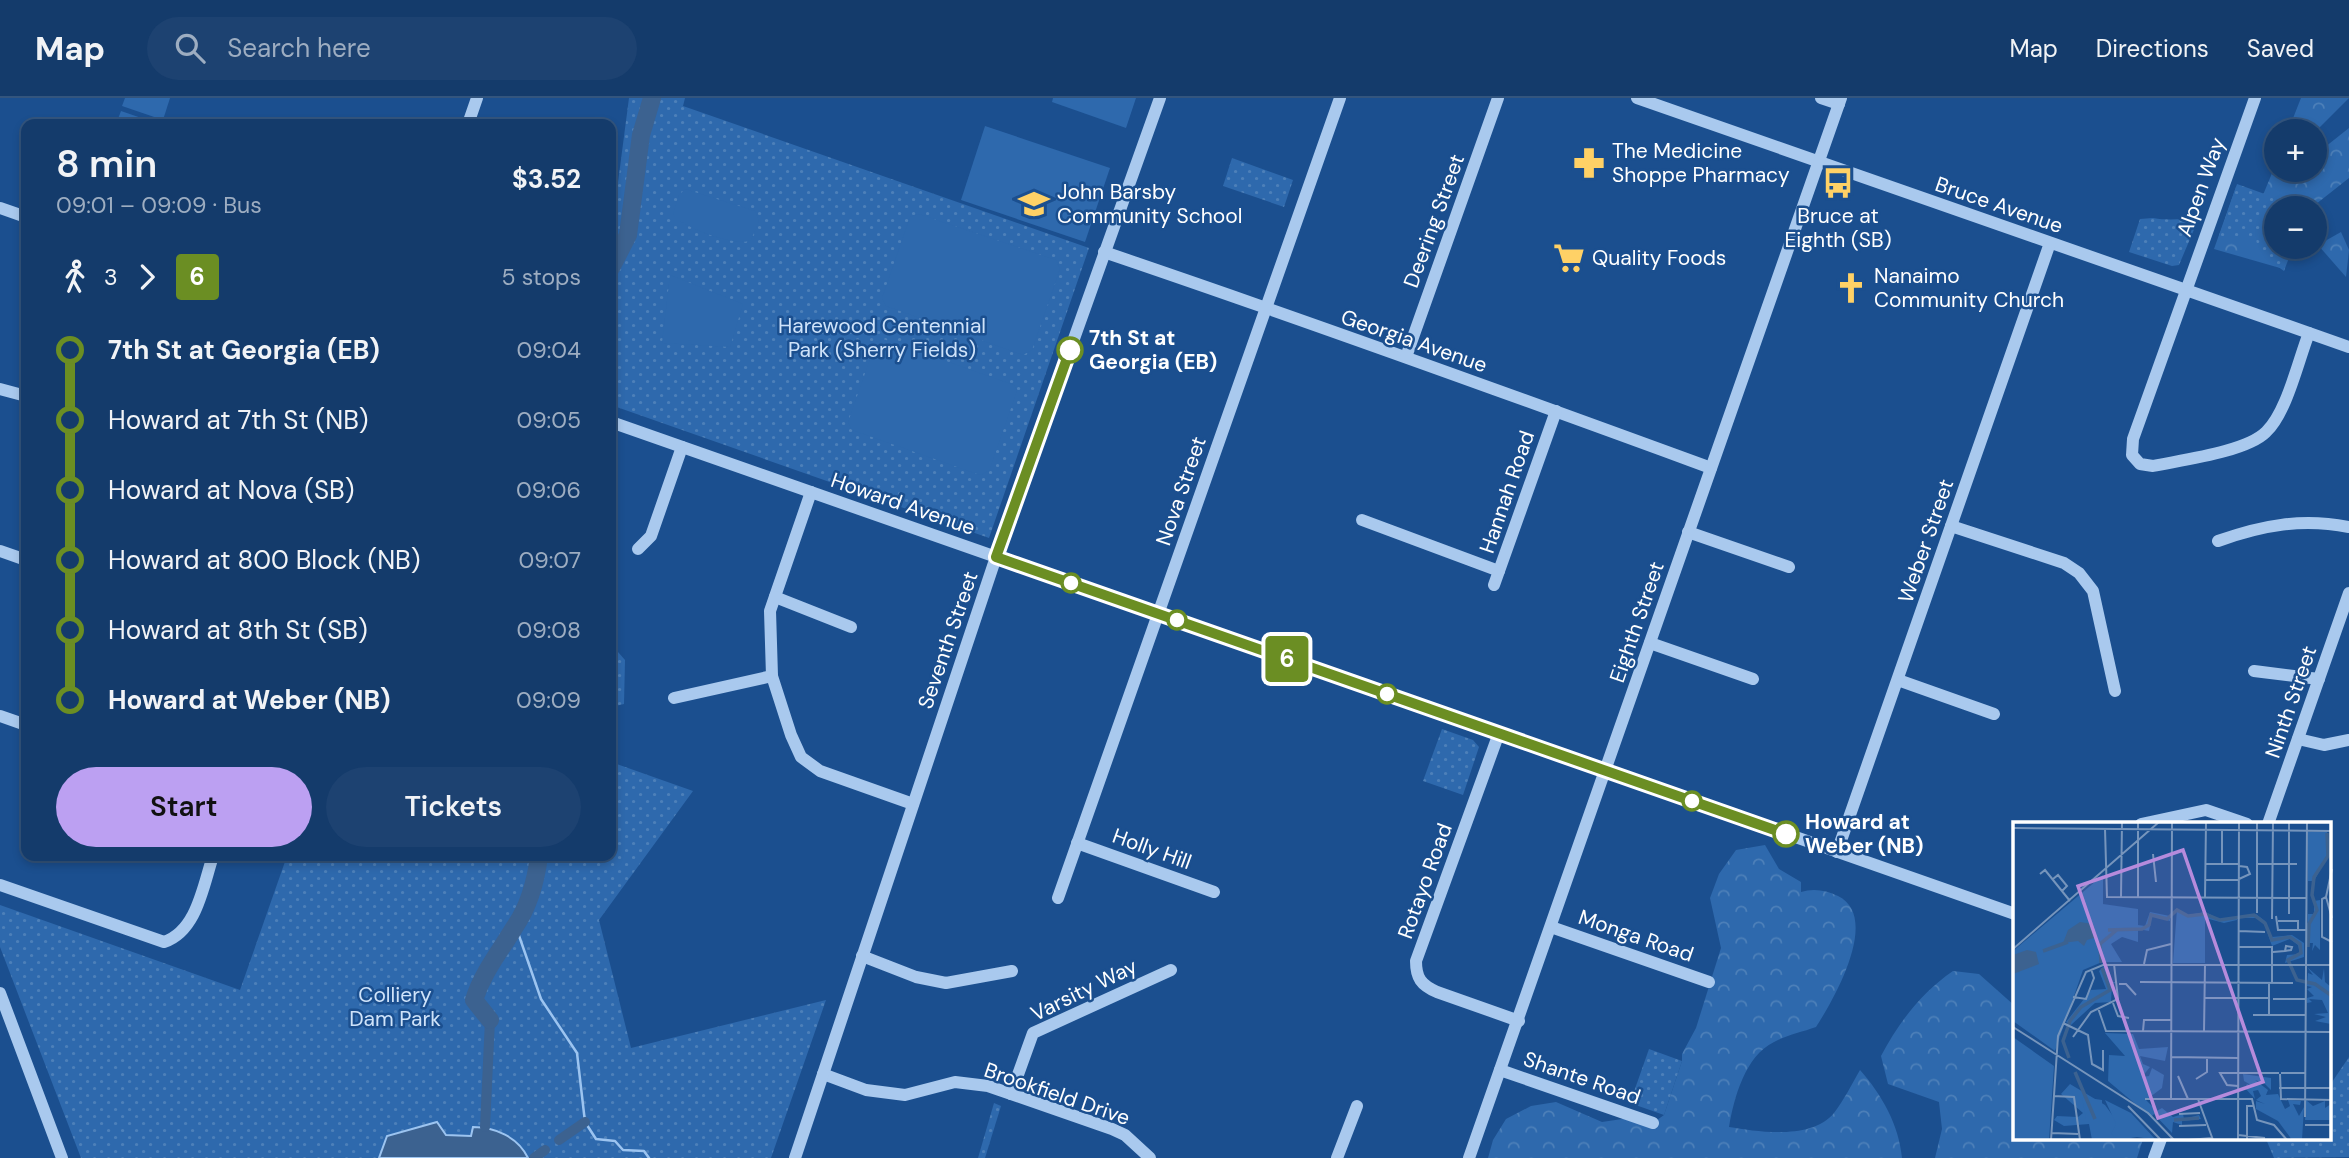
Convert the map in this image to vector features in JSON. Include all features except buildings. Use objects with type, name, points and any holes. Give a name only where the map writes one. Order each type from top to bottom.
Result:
[{"type":"street","points":[[470,119],[477,98]]},
{"type":"street","name":"Seventh Street","points":[[794,1158],[996,557],[1160,98]]},
{"type":"street","name":"Nova Street","points":[[1058,898],[1340,98]]},
{"type":"street","name":"Deering Street","points":[[1406,357],[1499,98]]},
{"type":"street","name":"Bruce Avenue","points":[[1637,98],[2349,348]]},
{"type":"street","points":[[1821,98],[1840,101]]},
{"type":"street","name":"Alpen Way","points":[[2255,98],[2184,290],[2133,439],[2132,455],[2140,464],[2153,466],[2251,442],[2266,433],[2277,417],[2309,333]]},
{"type":"street","name":"Eighth Street","points":[[1469,1158],[1840,101]]},
{"type":"street","points":[[0,208],[21,215]]},
{"type":"street","name":"Weber Street","points":[[1837,852],[2050,243]]},
{"type":"street","name":"Georgia Avenue","points":[[1104,252],[1267,307],[1337,335],[1406,357],[1711,468]]},
{"type":"street","points":[[0,388],[21,394]]},
{"type":"street","name":"Hannah Road","points":[[1494,585],[1556,411]]},
{"type":"street","name":"Howard Avenue","points":[[616,424],[2013,913]]},
{"type":"street","points":[[638,550],[651,536],[682,447]]},
{"type":"street","points":[[811,492],[770,611],[772,676],[791,735],[801,757],[820,771],[913,804]]},
{"type":"street","points":[[1362,520],[1499,571]]},
{"type":"street","points":[[2218,541],[2284,522],[2319,521],[2349,527]]},
{"type":"street","points":[[1951,526],[2064,563],[2079,573],[2092,591],[2115,691]]},
{"type":"street","points":[[1688,532],[1789,567]]},
{"type":"street","points":[[0,551],[21,559]]},
{"type":"street","name":"Ninth Street","points":[[2269,822],[2349,593]]},
{"type":"street","points":[[775,597],[851,627]]},
{"type":"street","points":[[1650,643],[1753,679]]},
{"type":"street","points":[[2254,671],[2319,680]]},
{"type":"street","points":[[674,698],[772,676]]},
{"type":"street","points":[[1898,680],[1994,714]]},
{"type":"street","points":[[0,716],[21,723]]},
{"type":"street","name":"Rotayo Road","points":[[1499,733],[1416,961],[1416,973],[1425,987],[1519,1021]]},
{"type":"street","points":[[2298,739],[2324,745],[2349,740]]},
{"type":"street","points":[[2150,822],[2206,810],[2242,822]]},
{"type":"street","name":"Holly Hill","points":[[1077,843],[1214,892]]},
{"type":"street","points":[[0,885],[145,938],[164,942],[176,938],[188,928],[211,861]]},
{"type":"street","name":"Monga Road","points":[[1551,927],[1709,982]]},
{"type":"street","points":[[862,957],[916,977],[946,983],[1012,971]]},
{"type":"street","name":"Varsity Way","points":[[1011,1094],[1033,1033],[1171,970]]},
{"type":"street","points":[[0,993],[62,1158]]},
{"type":"street","name":"Shante Road","points":[[1500,1070],[1653,1123]]},
{"type":"street","name":"Brookfield Drive","points":[[823,1074],[866,1090],[905,1095],[955,1082],[988,1086],[1125,1135],[1150,1158]]},
{"type":"street","points":[[1337,1158],[1357,1106]]},
{"type":"street","points":[[2154,1158],[2161,1140]]},
{"type":"green space","points":[[125,98],[170,98],[163,119],[122,106]]},
{"type":"green space","name":"Harewood Centennial Park (Sherry Fields)","points":[[629,98],[685,98],[683,106],[1089,248],[989,538],[616,407],[616,198]]},
{"type":"green space","points":[[1053,98],[1136,98],[1126,128],[1052,102]]},
{"type":"green space","points":[[2301,98],[2349,98],[2327,120],[2293,119]]},
{"type":"green space","points":[[121,111],[144,119],[118,119]]},
{"type":"green space","points":[[985,126],[1110,168],[1085,242],[961,200]]},
{"type":"green space","points":[[2349,128],[2349,178],[2326,196],[2264,196],[2264,259],[2280,259],[2280,268],[2214,249],[2236,187],[2263,195],[2268,182],[2327,182],[2327,145]]},
{"type":"green space","points":[[1232,158],[1293,180],[1284,207],[1223,186]]},
{"type":"green space","points":[[2237,184],[2270,196],[2264,196],[2264,257],[2260,254],[2256,240],[2218,239]]},
{"type":"green space","points":[[685,189],[755,211],[759,221],[751,240],[744,242],[723,239],[697,230],[678,219],[673,214],[679,195]]},
{"type":"green space","points":[[919,214],[1056,260],[1060,269],[1032,350],[1023,355],[886,306],[882,298],[910,217]]},
{"type":"green space","points":[[2140,219],[2198,220],[2179,265],[2172,266],[2129,252]]},
{"type":"green space","points":[[2341,232],[2349,250],[2346,277],[2327,255],[2327,240]]},
{"type":"green space","points":[[2267,259],[2288,259],[2284,271]]},
{"type":"green space","points":[[670,275],[743,304],[730,347],[662,343]]},
{"type":"green space","points":[[883,339],[1014,385],[1017,391],[989,471],[980,475],[852,430],[848,422],[876,342]]},
{"type":"green space","points":[[616,650],[625,660],[624,704],[616,706]]},
{"type":"green space","points":[[1442,729],[1473,740],[1479,747],[1463,795],[1423,781]]},
{"type":"green space","name":"Colliery Dam Park","points":[[616,764],[693,791],[599,920],[631,1048],[826,1000],[771,1158],[81,1158],[0,947],[0,905],[240,990],[285,861],[616,861]]},
{"type":"green space","points":[[1765,845],[1779,869],[1801,882],[1801,892],[1829,892],[1850,907],[1855,921],[1855,939],[1842,979],[1816,1027],[1774,1042],[1764,1048],[1748,1067],[1734,1103],[1729,1127],[1784,1132],[1813,1127],[1834,1113],[1860,1070],[1888,1111],[1902,1158],[1488,1158],[1493,1140],[1506,1119],[1531,1106],[1556,1102],[1602,1122],[1629,1118],[1653,1123],[1664,1115],[1682,1054],[1696,1028],[1721,948],[1710,898],[1719,874],[1736,850]]},
{"type":"green space","points":[[1953,971],[1979,974],[2013,1004],[2013,1140],[2143,1140],[2137,1158],[1935,1158],[1942,1129],[1939,1102],[1888,1084],[1881,1056],[1895,1031],[1931,989]]},
{"type":"green space","points":[[1649,1049],[1682,1061],[1664,1115],[1630,1103]]},
{"type":"green space","points":[[2349,1057],[2349,1157],[2274,1158],[2266,1140],[2332,1140],[2332,1082]]},
{"type":"green space","points":[[994,1103],[1001,1106],[985,1158],[978,1158]]},
{"type":"shaded area","points":[[437,1122],[446,1135],[471,1136],[473,1127],[497,1131],[518,1144],[528,1158],[379,1158],[387,1136]]},
{"type":"waterway","points":[[616,258],[628,235],[641,135],[652,98]]},
{"type":"waterway","points":[[490,1020],[474,1000],[487,972],[523,912],[538,861]]},
{"type":"waterway","points":[[516,927],[541,999],[577,1053],[585,1122],[596,1139],[615,1141],[623,1150],[644,1151],[649,1158]]},
{"type":"waterway","points":[[485,1127],[490,1020]]},
{"type":"waterway","points":[[559,1140],[585,1122]]},
{"type":"waterway","points":[[534,1158],[545,1150]]},
{"type":"bus line","name":"6","points":[[1070,350],[996,557],[1786,834]]},
{"type":"place","name":"The Medicine Shoppe Pharmacy","points":[[1589,163]]},
{"type":"place","name":"Bruce at Eighth (SB)","points":[[1838,183]]},
{"type":"place","name":"John Barsby Community School","points":[[1034,204]]},
{"type":"place","name":"Quality Foods","points":[[1569,258]]},
{"type":"place","name":"Nanaimo Community Church","points":[[1851,288]]},
{"type":"place","name":"7th St at Georgia (EB)","points":[[1070,350]]},
{"type":"place","name":"Howard at Weber (NB)","points":[[1786,834]]}]
